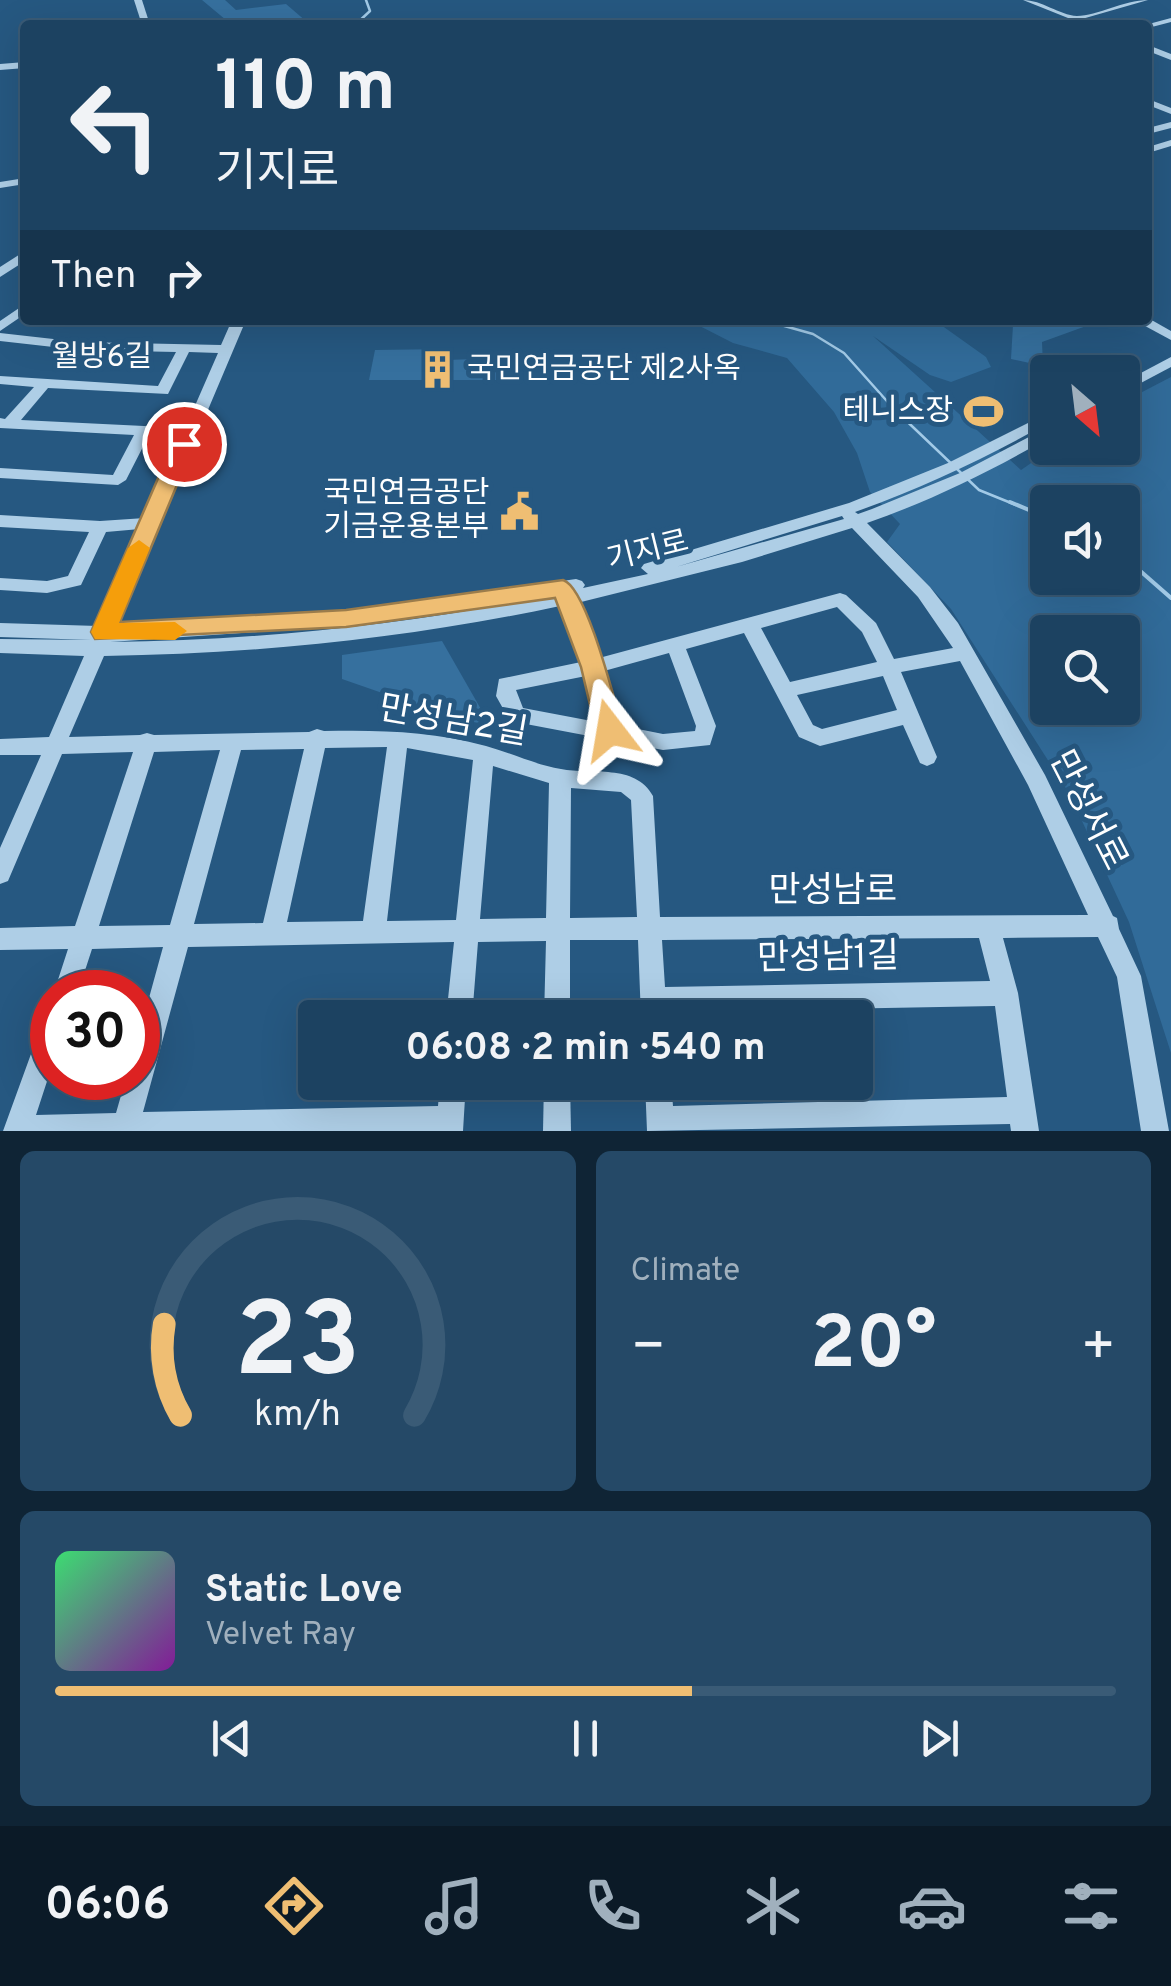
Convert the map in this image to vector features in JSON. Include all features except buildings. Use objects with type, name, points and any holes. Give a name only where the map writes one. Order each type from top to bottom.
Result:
[{"type":"street","points":[[1016,0],[1048,10],[1098,11]]},
{"type":"street","points":[[1027,0],[1073,20]]},
{"type":"street","points":[[1078,20],[1144,0]]},
{"type":"street","points":[[1048,10],[1053,20]]},
{"type":"street","points":[[0,327],[20,311]]},
{"type":"street","points":[[0,874],[52,744],[100,641],[223,349],[237,325]]},
{"type":"street","points":[[1140,366],[1170,350],[1157,332],[1168,330]]},
{"type":"street","name":"월방6길","points":[[0,336],[183,351],[223,349]]},
{"type":"street","name":"월방6길","points":[[0,380],[42,386],[163,391],[183,351]]},
{"type":"street","points":[[1140,378],[1171,361]]},
{"type":"street","points":[[4,423],[42,386]]},
{"type":"street","points":[[4,423],[144,431],[190,428]]},
{"type":"street","points":[[0,473],[118,480],[144,431]]},
{"type":"street","name":"기지로","points":[[1009,447],[1030,431]]},
{"type":"street","name":"기지로","points":[[0,646],[414,628],[751,554],[887,501],[1030,438]]},
{"type":"street","name":"만성서로","points":[[849,516],[924,592],[1037,781],[1109,926],[1129,976],[1156,1131]]},
{"type":"street","points":[[0,521],[100,527],[150,523]]},
{"type":"street","points":[[0,584],[47,588],[75,581],[100,527]]},
{"type":"street","points":[[565,594],[593,667],[610,730]]},
{"type":"street","points":[[676,646],[706,726],[703,739],[663,742],[517,715],[506,696],[506,684],[593,667],[840,600],[869,628],[927,756]]},
{"type":"street","points":[[749,624],[806,731],[820,738],[909,715]]},
{"type":"street","name":"기지로","points":[[0,630],[100,641]]},
{"type":"street","points":[[783,691],[963,653]]},
{"type":"street","points":[[272,936],[317,737]]},
{"type":"street","name":"만성남2길","points":[[0,748],[317,737],[398,738],[484,754],[560,778],[626,782],[642,796],[652,1000]]},
{"type":"street","points":[[372,934],[398,738]]},
{"type":"street","points":[[125,1129],[233,740]]},
{"type":"street","points":[[74,970],[147,742]]},
{"type":"street","points":[[460,1000],[484,754]]},
{"type":"street","points":[[558,1000],[560,778]]},
{"type":"street","points":[[659,1100],[661,1126],[1025,1121],[1006,993],[988,926]]},
{"type":"street","name":"만성남로","points":[[0,939],[558,929],[1109,926]]},
{"type":"street","name":"만성남1길","points":[[852,1000],[1006,993]]},
{"type":"street","points":[[30,1093],[17,1130],[450,1125],[452,1100]]},
{"type":"street","points":[[557,1100],[557,1131]]},
{"type":"shaded area","points":[[698,325],[941,325],[986,357],[991,367],[951,382],[930,375],[873,336],[1021,470],[1030,464],[1140,465],[1140,393],[1171,377],[1171,1053],[1129,922],[1069,793],[951,609],[887,542],[900,524],[870,492],[857,453],[834,412],[787,358],[733,343]]},
{"type":"waterway","points":[[360,20],[370,11],[366,0]]},
{"type":"waterway","points":[[781,325],[813,334],[844,353],[894,409],[979,490],[1016,505]]},
{"type":"waterway","points":[[1010,502],[1030,510]]},
{"type":"waterway","points":[[1140,571],[1171,598]]},
{"type":"slow traffic","points":[[139,548],[104,632],[175,631]]},
{"type":"place","name":"국민연금공단 제2사옥","points":[[437,370]]},
{"type":"place","name":"테니스장","points":[[983,412]]},
{"type":"place","name":"국민연금공단 기금운용본부","points":[[519,511]]},
{"type":"route","points":[[184,444],[104,632],[125,634],[346,618],[563,588],[593,667],[610,730]]}]
